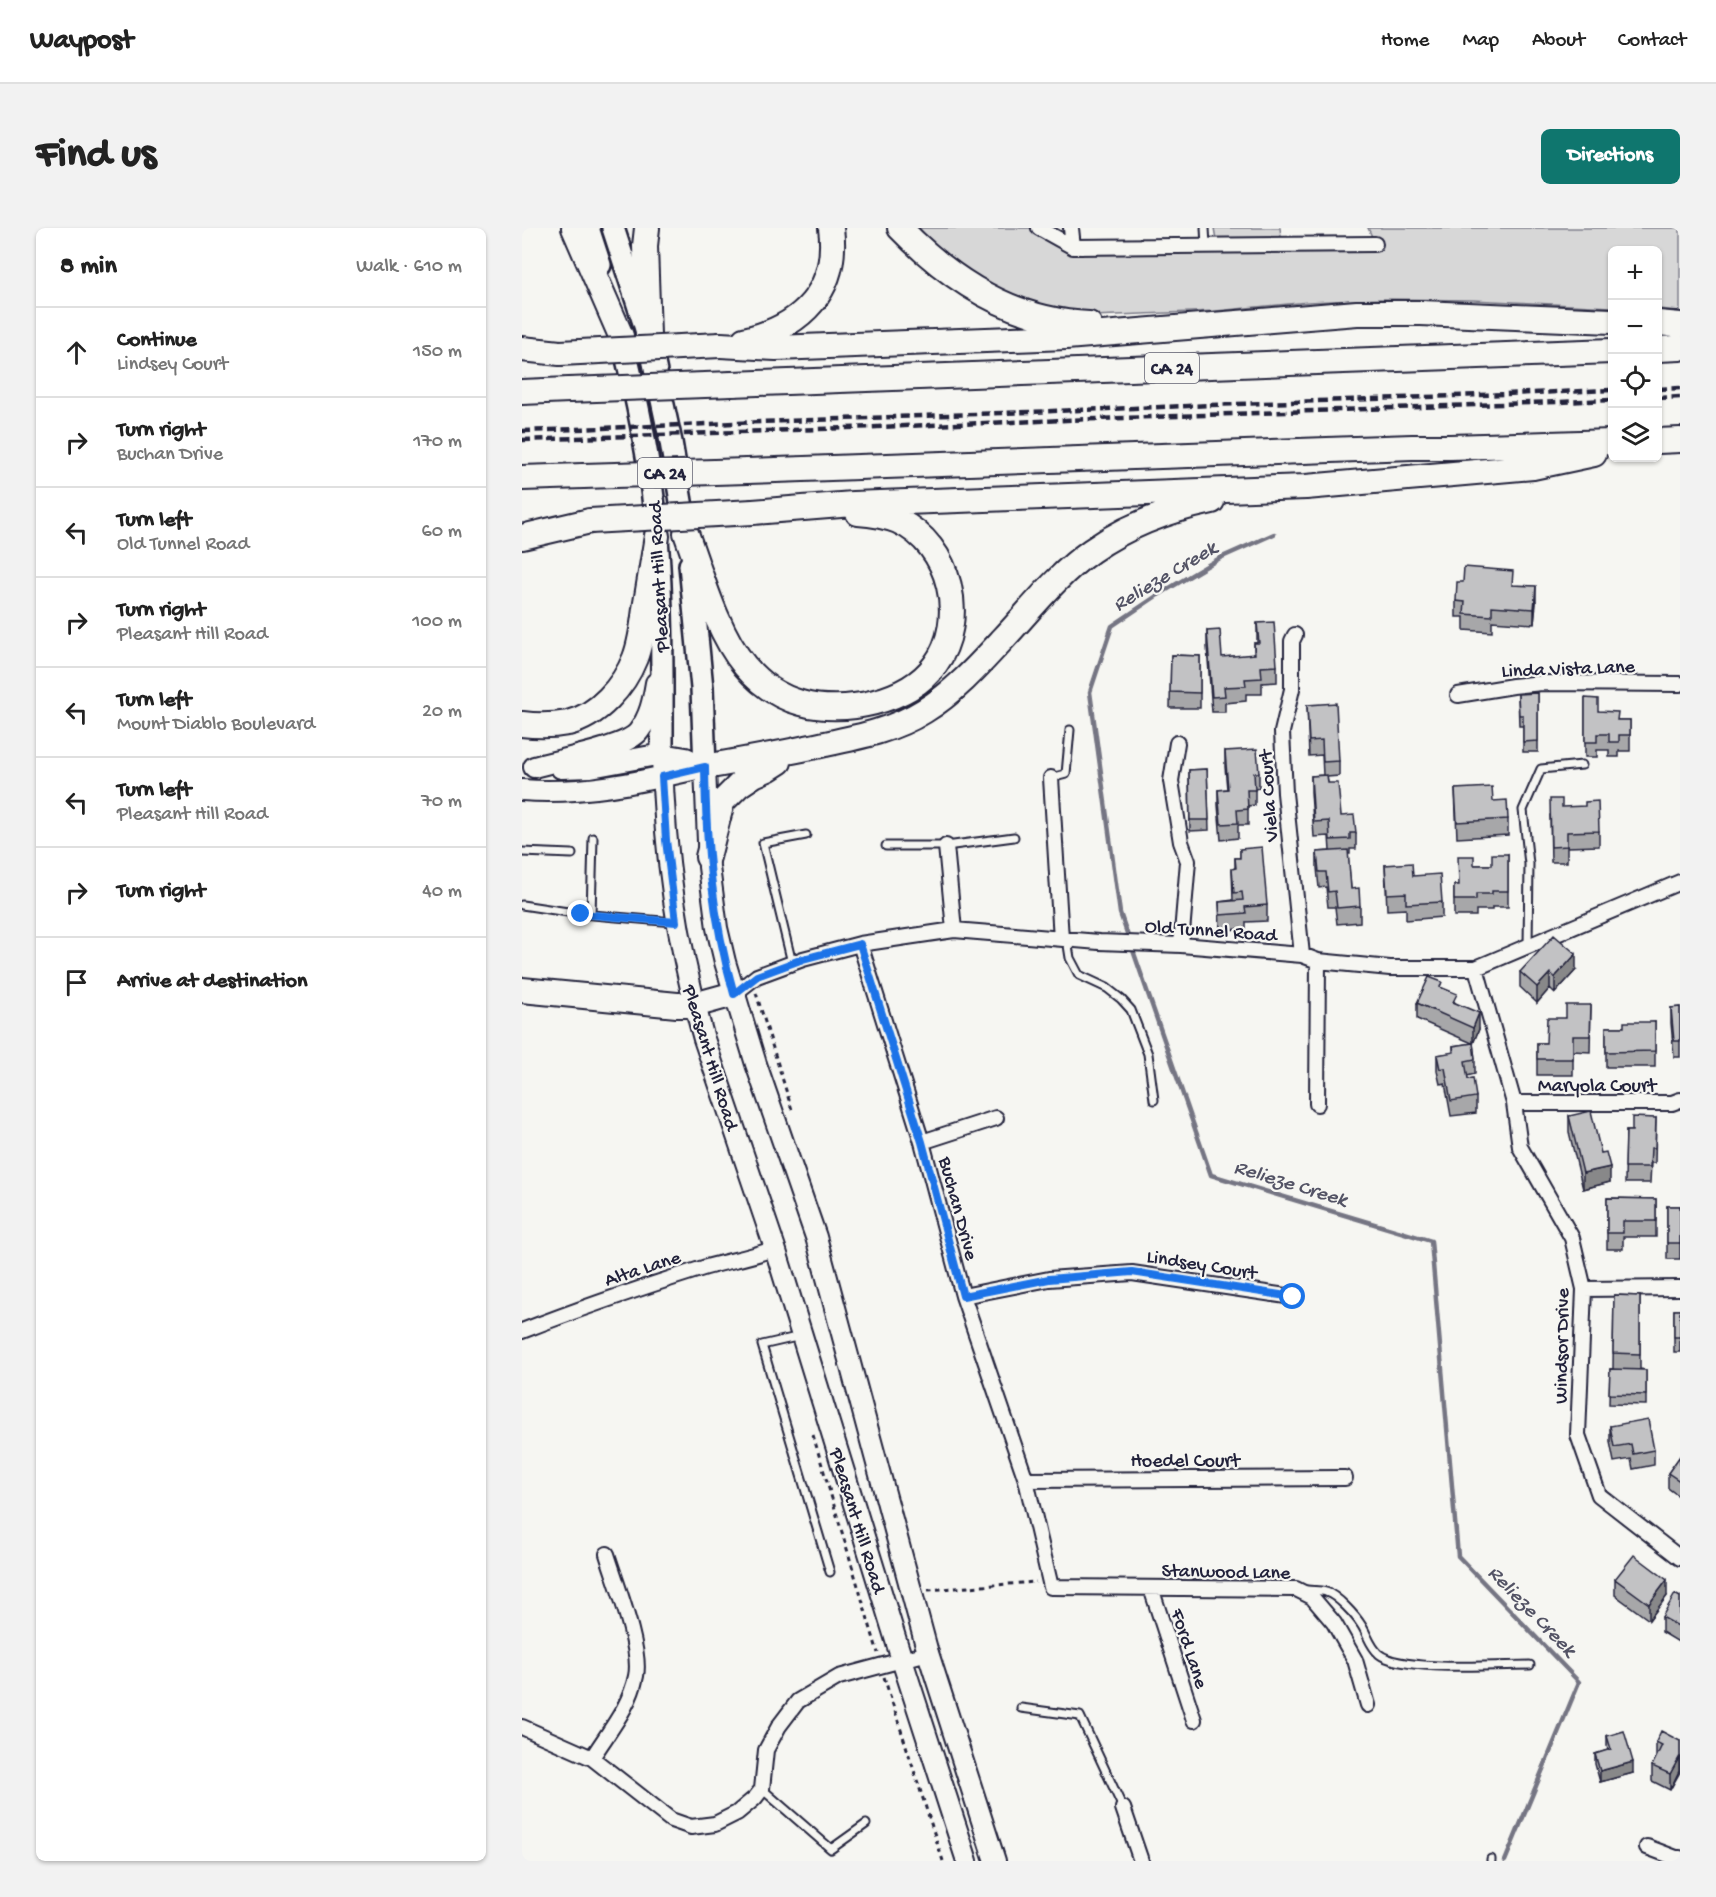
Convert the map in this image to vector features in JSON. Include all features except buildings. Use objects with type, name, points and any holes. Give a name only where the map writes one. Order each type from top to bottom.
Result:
[{"type":"highway","points":[[574,228],[621,336]]},
{"type":"highway","points":[[647,228],[645,246],[648,335]]},
{"type":"highway","points":[[720,345],[761,336],[785,327],[806,309],[821,290],[830,268],[834,245],[831,228]]},
{"type":"highway","points":[[900,228],[919,248],[951,274],[990,299],[1016,310],[1072,323],[1175,328]]},
{"type":"highway","points":[[522,357],[720,345],[776,348],[1101,335],[1324,315],[1378,313],[1608,321]]},
{"type":"highway","points":[[1662,324],[1680,326]]},
{"type":"highway","points":[[1662,349],[1680,348]]},
{"type":"highway","points":[[522,349],[560,353]]},
{"type":"highway","name":"CA 24","points":[[522,392],[1608,351]]},
{"type":"highway","points":[[1662,441],[1680,440]]},
{"type":"highway","name":"CA 24","points":[[522,478],[1608,442]]},
{"type":"highway","points":[[522,525],[853,504],[1306,486],[1533,467],[1608,451]]},
{"type":"highway","points":[[705,767],[796,751],[894,726],[923,712],[950,693],[1064,575],[1090,552],[1122,533],[1155,517],[1186,507],[1306,486]]},
{"type":"highway","points":[[686,533],[718,620],[731,644],[743,664],[759,682],[779,695],[802,704],[828,708],[854,706],[880,701],[903,692],[921,680],[934,666],[945,648],[951,627],[953,606],[942,565],[917,533],[898,521],[877,515],[753,512]]},
{"type":"highway","points":[[522,537],[590,521]]},
{"type":"highway","points":[[522,724],[543,726],[570,723],[594,711],[611,696],[625,677],[635,658],[641,634],[657,536]]},
{"type":"highway","points":[[708,857],[722,802],[754,774],[768,769],[796,751]]},
{"type":"highway","points":[[522,990],[677,1005],[694,1005],[734,994]]},
{"type":"main road","name":"Pleasant Hill Road","points":[[588,228],[621,336],[634,389],[657,536],[662,654],[662,777],[666,840],[676,922],[694,1005],[775,1248],[902,1660],[968,1861]]},
{"type":"main road","name":"Pleasant Hill Road","points":[[613,228],[648,335],[671,442],[686,533],[699,645],[708,857],[717,928],[756,1065],[816,1237],[928,1653],[995,1861]]},
{"type":"main road","points":[[528,766],[615,747],[638,734],[651,711],[662,654]]},
{"type":"main road","points":[[528,766],[591,767],[662,754],[686,758],[705,767]]},
{"type":"main road","points":[[522,790],[565,792],[596,790],[705,767]]},
{"type":"street","points":[[1039,228],[1073,247],[1375,244]]},
{"type":"street","points":[[1071,228],[1073,247]]},
{"type":"street","name":"Viela Court","points":[[1295,634],[1292,641],[1292,689],[1282,732],[1285,793],[1302,955]]},
{"type":"street","name":"Linda Vista Lane","points":[[1458,694],[1542,683],[1680,684]]},
{"type":"street","points":[[1177,743],[1171,781],[1181,842],[1188,861],[1181,945]]},
{"type":"street","points":[[1051,778],[1064,939]]},
{"type":"street","points":[[946,846],[954,930]]},
{"type":"street","name":"Old Tunnel Road","points":[[734,994],[757,976],[792,963],[860,944],[954,930],[1302,955],[1318,961],[1390,968],[1476,968],[1680,882]]},
{"type":"street","name":"Buchan Drive","points":[[860,944],[922,1142],[963,1296],[1026,1480],[1050,1584]]},
{"type":"street","points":[[1317,1104],[1318,961]]},
{"type":"street","name":"Windsor Drive","points":[[1476,968],[1514,1103],[1520,1147],[1572,1238],[1584,1289],[1578,1435],[1599,1495],[1680,1558]]},
{"type":"street","name":"Maryola Court","points":[[1514,1103],[1672,1104],[1680,1100]]},
{"type":"street","points":[[922,1142],[996,1118]]},
{"type":"street","name":"Alta Lane","points":[[522,1331],[604,1300],[775,1248]]},
{"type":"street","name":"Lindsey Court","points":[[963,1296],[1049,1279],[1132,1272],[1293,1297]]},
{"type":"street","points":[[1584,1289],[1680,1288]]},
{"type":"street","name":"Hoedel Court","points":[[1026,1480],[1345,1478]]},
{"type":"street","points":[[592,1758],[626,1705],[637,1673],[634,1642],[607,1554]]},
{"type":"street","name":"Stanwood Lane","points":[[1050,1584],[1151,1588],[1296,1589],[1312,1597],[1334,1623],[1355,1660],[1368,1705]]},
{"type":"street","name":"Ford Lane","points":[[1151,1588],[1194,1720]]},
{"type":"street","points":[[522,1727],[592,1758],[671,1820],[691,1827],[715,1824],[737,1813],[762,1789],[766,1749],[779,1726],[798,1701],[839,1677],[928,1653]]},
{"type":"street","points":[[1123,1808],[1142,1861]]},
{"type":"street","points":[[1647,1847],[1680,1858]]},
{"type":"lane","points":[[1205,228],[1206,246]]},
{"type":"lane","points":[[1051,778],[1066,774],[1070,730]]},
{"type":"lane","points":[[1528,946],[1529,864],[1523,810],[1541,769],[1582,765]]},
{"type":"lane","points":[[792,963],[763,843],[806,834]]},
{"type":"lane","points":[[886,846],[946,846],[1014,837]]},
{"type":"lane","points":[[591,915],[593,838]]},
{"type":"lane","points":[[522,852],[572,854]]},
{"type":"lane","points":[[522,905],[591,915],[676,922]]},
{"type":"lane","points":[[1064,939],[1079,975],[1107,988],[1131,1010],[1148,1054],[1154,1100]]},
{"type":"lane","points":[[802,1336],[762,1345],[830,1572]]},
{"type":"lane","points":[[1296,1589],[1327,1592],[1344,1605],[1362,1626],[1370,1643],[1380,1655],[1397,1662],[1424,1665],[1530,1665]]},
{"type":"lane","points":[[1021,1708],[1080,1716],[1123,1808]]},
{"type":"lane","points":[[762,1789],[831,1849],[866,1824]]},
{"type":"path","points":[[925,1590],[1050,1584]]},
{"type":"shaded area","points":[[916,228],[1039,228],[1073,247],[1217,245],[1214,228],[1280,228],[1282,245],[1375,243],[1368,228],[1680,228],[1680,311],[1662,309],[1662,246],[1608,246],[1608,307],[1473,300],[1381,299],[1308,302],[1216,311],[1092,316],[1016,302],[943,256]]},
{"type":"waterway","name":"Relieze Creek","points":[[1274,534],[1220,558],[1112,626],[1090,692],[1120,913],[1211,1175],[1431,1241],[1458,1556],[1579,1682],[1505,1861]]},
{"type":"railway","points":[[1662,389],[1680,388]]},
{"type":"railway","points":[[522,431],[1608,390]]},
{"type":"railway","points":[[1662,398],[1680,397]]},
{"type":"railway","points":[[522,440],[1608,400]]},
{"type":"route","points":[[581,914],[676,922],[669,873],[662,777],[705,767],[705,803],[712,898],[717,928],[734,994],[757,976],[803,959],[860,944],[922,1142],[963,1296],[1049,1279],[1132,1272],[1293,1297]]}]
